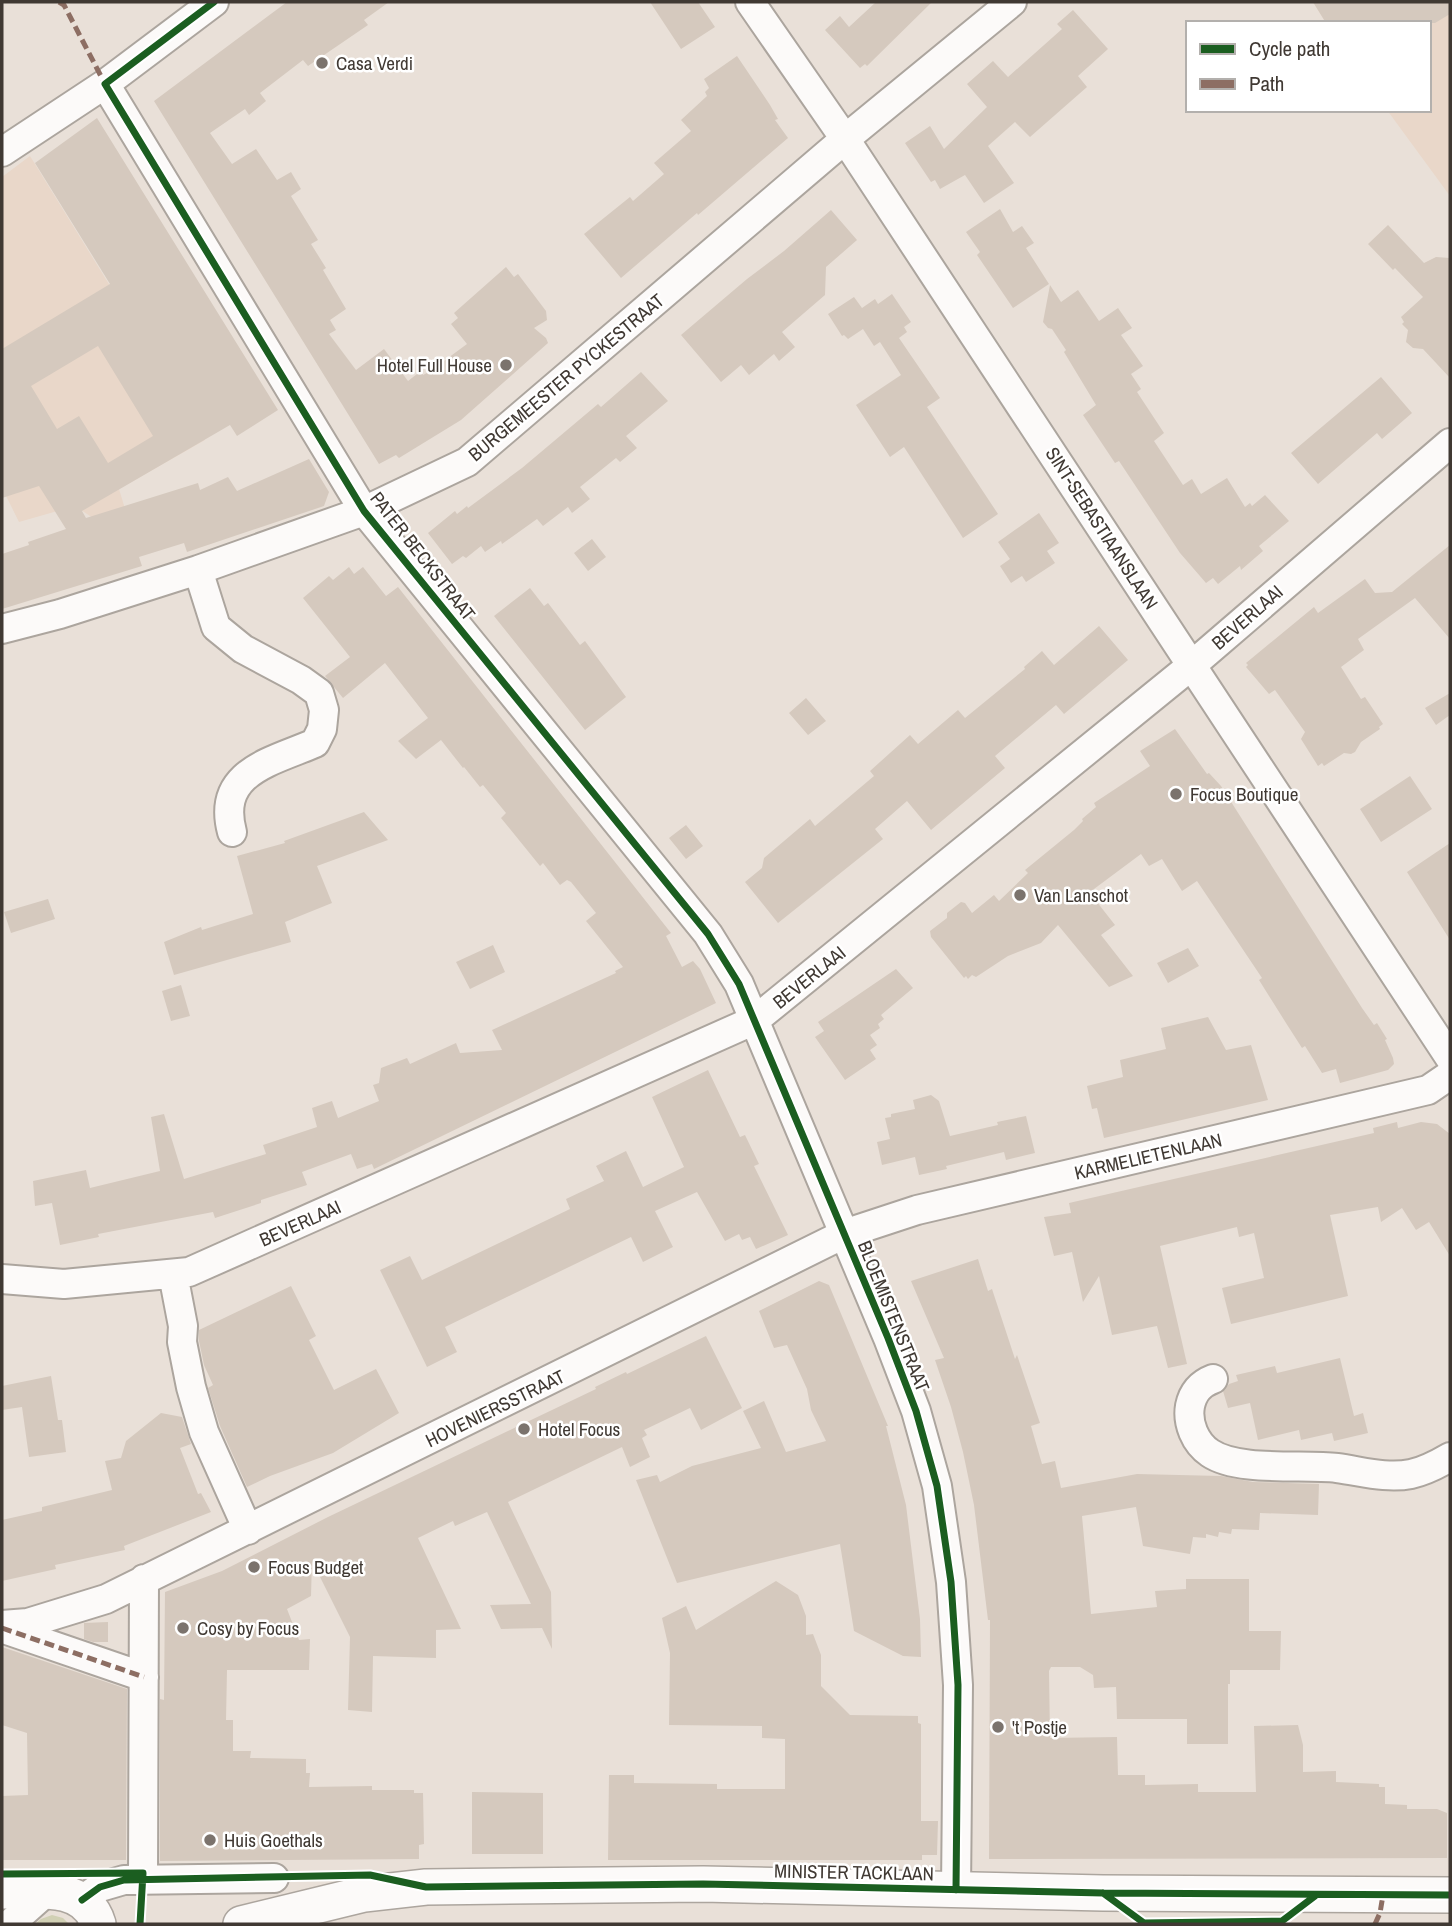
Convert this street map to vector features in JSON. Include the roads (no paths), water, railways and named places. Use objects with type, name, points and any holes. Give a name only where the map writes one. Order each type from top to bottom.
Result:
[{"type":"main road","name":"MINISTER TACKLAAN","points":[[240,1924],[364,1894],[426,1887],[703,1884],[1315,1896],[1450,1895]]},
{"type":"main road","points":[[2,1891],[65,1893],[90,1912]]},
{"type":"street","points":[[2,152],[105,84],[214,2]]},
{"type":"street","name":"SINT-SEBASTIAANSLAAN","points":[[750,2],[845,139],[1192,665],[1443,1029],[1450,1058]]},
{"type":"street","name":"BURGEMEESTER PYCKESTRAAT","points":[[2,629],[60,614],[364,511],[467,462],[845,139],[1012,2]]},
{"type":"street","name":"PATER BECKSTRAAT","points":[[105,84],[364,511],[708,934],[739,984],[755,1020]]},
{"type":"street","name":"BEVERLAAI","points":[[2,1279],[64,1284],[189,1272],[755,1020],[1192,665],[1450,443]]},
{"type":"street","points":[[198,569],[216,627],[243,649],[301,680],[319,693],[324,710],[322,729],[315,743],[257,768],[239,782],[230,796],[227,814],[232,832]]},
{"type":"street","name":"BLOEMISTENSTRAAT","points":[[755,1020],[888,1338],[916,1411],[937,1486],[951,1582],[958,1685],[956,1890]]},
{"type":"street","name":"KARMELIETENLAAN","points":[[844,1234],[917,1210],[1428,1090],[1450,1075]]},
{"type":"street","name":"HOVENIERSSTRAAT","points":[[2,1627],[28,1623],[106,1599],[844,1234]]},
{"type":"street","points":[[173,1274],[183,1325],[183,1342],[204,1432],[248,1530]]},
{"type":"street","points":[[1213,1379],[1198,1387],[1189,1411],[1190,1420],[1197,1439],[1209,1453],[1222,1458],[1261,1465],[1336,1468],[1380,1475],[1410,1474],[1438,1465],[1450,1457]]},
{"type":"street","points":[[143,1880],[144,1579]]},
{"type":"street","name":"HOVENIERSSTRAAT","points":[[2,1627],[144,1677]]},
{"type":"street","points":[[90,1912],[92,1891],[108,1883],[274,1878]]},
{"type":"street","points":[[2,1909],[47,1891]]},
{"type":"street","points":[[10,1924],[47,1891]]},
{"type":"place","name":"Casa Verdi","points":[[322,63]]},
{"type":"place","name":"Hotel Full House","points":[[506,365]]},
{"type":"place","name":"Focus Boutique","points":[[1176,794]]},
{"type":"place","name":"Van Lanschot","points":[[1020,895]]},
{"type":"place","name":"Hotel Focus","points":[[524,1429]]},
{"type":"place","name":"Focus Budget","points":[[254,1567]]},
{"type":"place","name":"Cosy by Focus","points":[[183,1628]]},
{"type":"place","name":"'t Postje","points":[[998,1727]]},
{"type":"place","name":"Huis Goethals","points":[[210,1840]]}]
